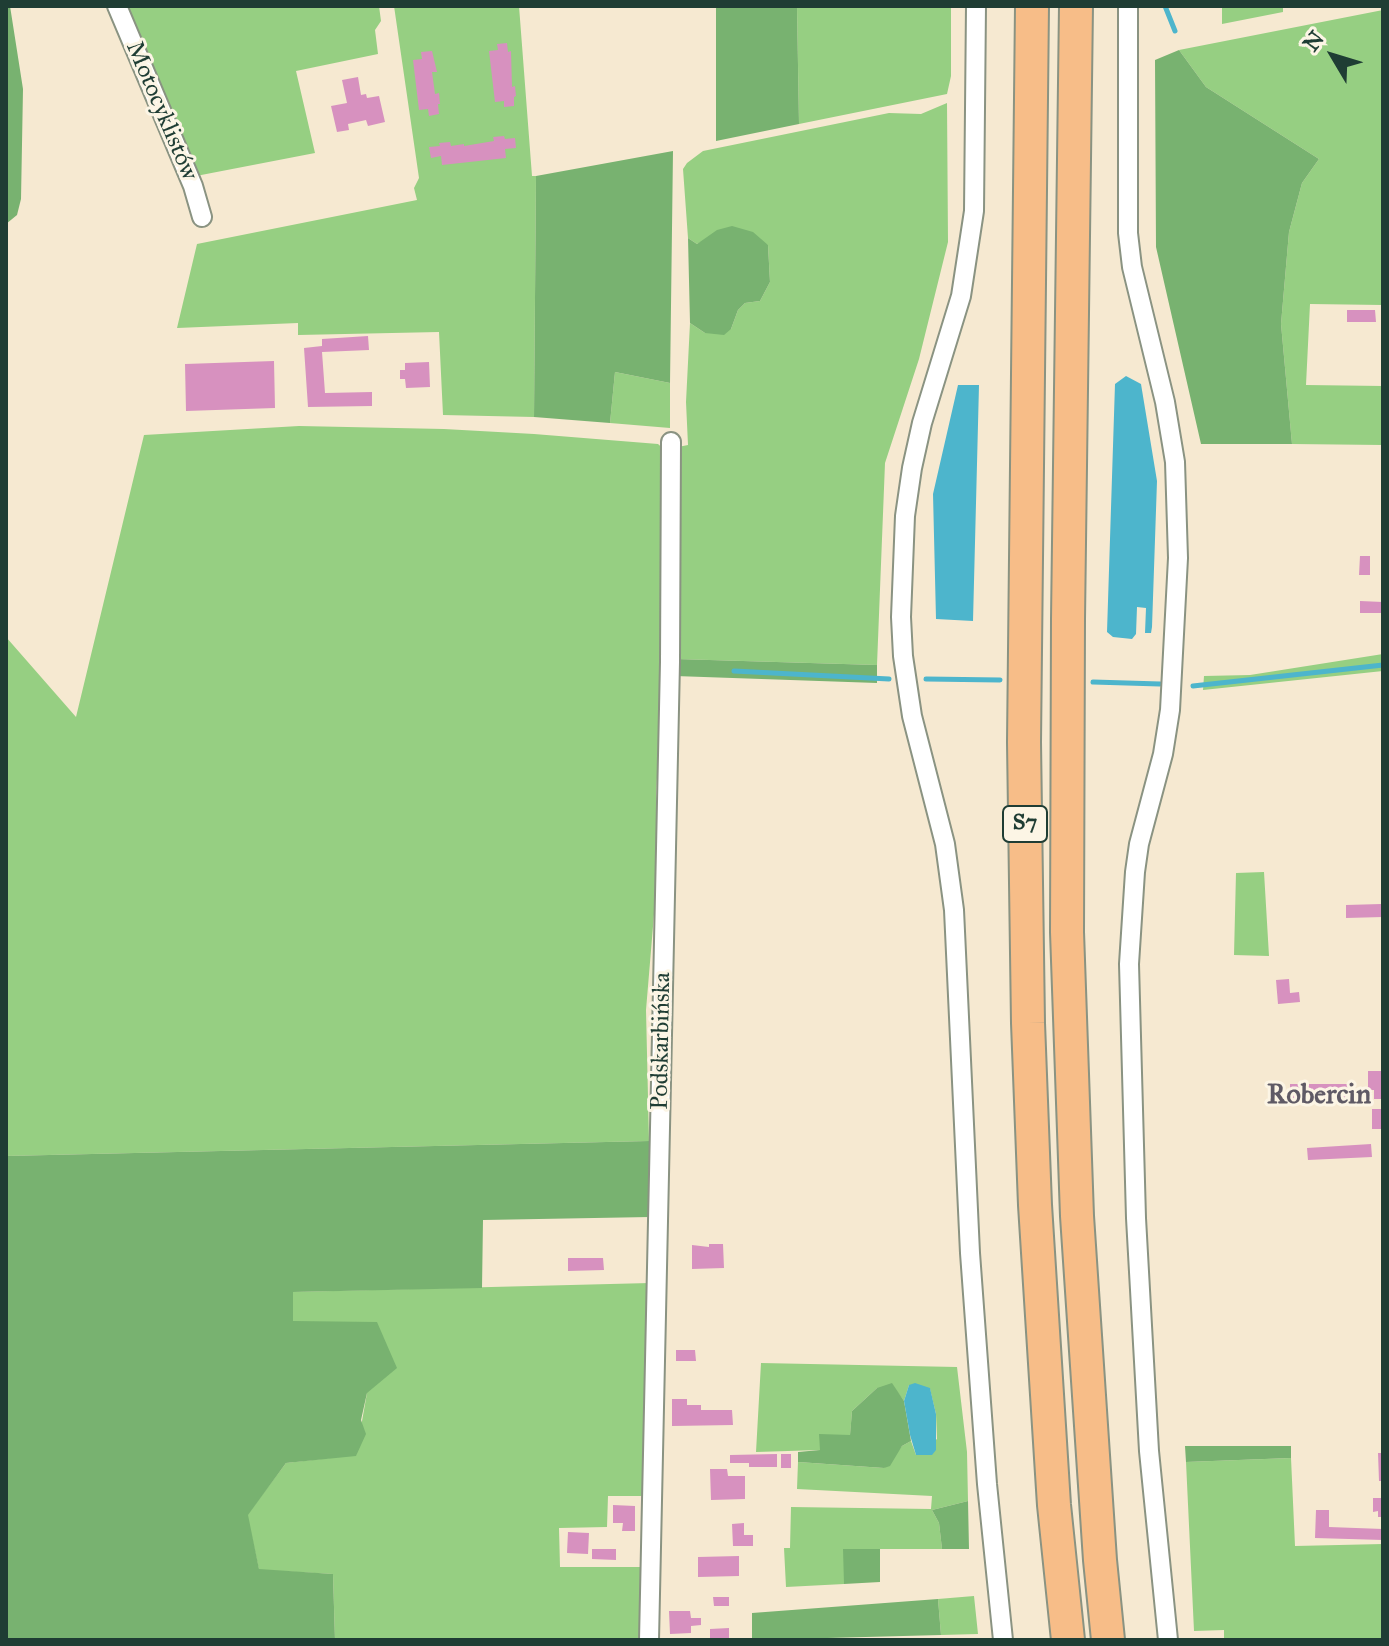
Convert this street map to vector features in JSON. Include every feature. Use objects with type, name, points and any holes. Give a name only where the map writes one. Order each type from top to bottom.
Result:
[{"type":"highway","name":"S7","points":[[1032,6],[1024,742],[1028,1023],[1035,1205],[1054,1505],[1068,1640]]},
{"type":"highway","name":"S7","points":[[1076,6],[1067,932],[1077,1216],[1108,1640]]},
{"type":"street","name":"Motocyklistów","points":[[117,6],[193,186],[202,217]]},
{"type":"street","points":[[976,6],[975,182],[971,233],[961,296],[922,423],[912,468],[905,516],[901,617],[912,716],[945,844],[954,910],[970,1253],[987,1484],[1003,1640]]},
{"type":"street","points":[[1128,6],[1128,233],[1132,267],[1165,402],[1175,462],[1178,558],[1170,710],[1163,754],[1135,872],[1129,964],[1137,1234],[1149,1451],[1168,1640]]},
{"type":"street","name":"Podskarbińska","points":[[649,1640],[670,662],[671,442]]},
{"type":"green space","points":[[6,6],[10,6],[23,89],[21,199],[17,215],[6,224]]},
{"type":"green space","points":[[127,6],[379,6],[381,21],[375,30],[378,54],[296,71],[315,153],[196,176]]},
{"type":"green space","points":[[394,6],[519,6],[532,176],[536,176],[534,417],[443,415],[439,332],[298,335],[298,323],[177,328],[197,244],[417,200],[414,188],[419,178]]},
{"type":"green space","points":[[716,6],[797,6],[799,124],[716,141]]},
{"type":"green space","points":[[797,6],[951,6],[951,76],[947,94],[799,124]]},
{"type":"green space","points":[[1222,6],[1283,6],[1283,12],[1222,24]]},
{"type":"green space","points":[[1383,10],[1383,305],[1310,304],[1306,385],[1383,386],[1383,445],[1292,444],[1281,324],[1289,232],[1302,183],[1319,159],[1206,87],[1179,50]]},
{"type":"green space","points":[[1179,50],[1206,87],[1319,159],[1302,183],[1289,232],[1281,324],[1292,444],[1201,444],[1156,247],[1155,60]]},
{"type":"green space","points":[[947,103],[948,242],[919,359],[885,463],[877,665],[676,659],[678,447],[688,445],[686,402],[690,323],[705,333],[731,329],[738,310],[745,303],[760,301],[770,282],[768,245],[707,239],[697,244],[688,238],[683,169],[703,151],[889,113],[921,114]]},
{"type":"green space","points":[[673,151],[670,383],[615,372],[610,423],[534,417],[536,176]]},
{"type":"green space","points":[[732,226],[753,232],[768,245],[770,282],[760,301],[745,303],[738,310],[731,329],[724,335],[705,333],[690,323],[688,238],[697,244],[717,230]]},
{"type":"green space","points":[[615,372],[670,383],[670,428],[610,423]]},
{"type":"green space","points":[[299,426],[534,434],[658,444],[667,452],[665,648],[656,794],[658,867],[646,1010],[649,1141],[6,1156],[6,637],[76,717],[144,435]]},
{"type":"green space","points":[[1383,654],[1383,671],[1203,690],[1204,676],[1250,675]]},
{"type":"green space","points":[[676,659],[877,665],[877,683],[675,676]]},
{"type":"green space","points":[[1264,872],[1269,956],[1234,955],[1236,873]]},
{"type":"green space","points":[[649,1141],[650,1217],[483,1220],[482,1288],[293,1292],[293,1321],[377,1322],[397,1368],[367,1393],[361,1420],[366,1434],[356,1456],[286,1463],[248,1515],[259,1569],[333,1574],[335,1640],[6,1640],[6,1156]]},
{"type":"green space","points":[[650,1283],[644,1496],[608,1496],[607,1527],[559,1528],[560,1567],[644,1567],[643,1639],[335,1640],[333,1574],[259,1570],[247,1515],[286,1463],[356,1455],[367,1393],[293,1321],[293,1292]]},
{"type":"green space","points":[[761,1363],[957,1367],[967,1452],[968,1501],[932,1510],[939,1523],[942,1549],[844,1549],[844,1584],[786,1587],[784,1548],[790,1548],[791,1507],[931,1509],[932,1496],[797,1489],[798,1462],[884,1468],[902,1446],[911,1441],[916,1455],[937,1439],[936,1414],[930,1389],[909,1385],[904,1401],[898,1393],[877,1388],[852,1411],[850,1436],[820,1450],[756,1452]]},
{"type":"green space","points":[[892,1383],[904,1401],[911,1441],[902,1446],[890,1466],[798,1462],[798,1452],[820,1450],[819,1434],[850,1435],[852,1411],[877,1388]]},
{"type":"green space","points":[[1185,1446],[1291,1446],[1291,1458],[1186,1462]]},
{"type":"green space","points":[[1291,1458],[1295,1546],[1383,1544],[1383,1640],[1224,1640],[1224,1630],[1194,1631],[1186,1462]]},
{"type":"green space","points":[[968,1501],[969,1549],[942,1549],[939,1523],[932,1510]]},
{"type":"green space","points":[[843,1549],[880,1549],[880,1582],[844,1584]]},
{"type":"green space","points":[[974,1596],[978,1634],[941,1635],[938,1599]]},
{"type":"green space","points":[[938,1599],[941,1635],[752,1640],[752,1613]]},
{"type":"water","points":[[1126,376],[1141,384],[1157,481],[1152,627],[1151,633],[1145,633],[1146,608],[1137,607],[1136,634],[1132,639],[1113,637],[1107,632],[1115,384]]},
{"type":"water","points":[[958,385],[979,385],[973,621],[936,619],[933,494]]},
{"type":"water","points":[[915,1383],[930,1388],[936,1414],[936,1450],[932,1455],[916,1455],[910,1435],[904,1401],[909,1385]]},
{"type":"building","points":[[507,43],[508,52],[511,51],[512,87],[515,86],[516,96],[514,106],[504,107],[504,101],[495,102],[489,51],[498,50],[497,44]]},
{"type":"building","points":[[432,51],[437,72],[432,72],[435,94],[439,93],[440,104],[439,114],[429,116],[428,109],[419,110],[413,60],[422,59],[421,52]]},
{"type":"building","points":[[358,77],[361,95],[366,94],[367,98],[379,96],[385,122],[368,126],[366,120],[348,124],[349,130],[337,132],[331,106],[347,103],[342,80]]},
{"type":"building","points":[[504,136],[505,139],[515,138],[516,148],[505,149],[506,158],[442,165],[441,156],[431,158],[429,147],[440,146],[439,143],[464,146],[494,141],[493,137]]},
{"type":"building","points":[[1347,310],[1375,310],[1376,322],[1347,322]]},
{"type":"building","points":[[368,336],[369,350],[322,352],[325,393],[372,392],[372,406],[308,407],[304,348],[322,346],[322,339]]},
{"type":"building","points":[[274,361],[275,408],[186,411],[185,364]]},
{"type":"building","points":[[429,362],[430,387],[406,388],[405,379],[400,379],[400,370],[405,370],[405,363]]},
{"type":"building","points":[[1360,556],[1370,556],[1370,575],[1359,575]]},
{"type":"building","points":[[1360,601],[1383,602],[1383,613],[1360,613]]},
{"type":"building","points":[[1383,904],[1383,917],[1346,918],[1346,905]]},
{"type":"building","points":[[1289,979],[1290,993],[1299,992],[1300,1002],[1278,1004],[1276,980]]},
{"type":"building","points":[[1368,1071],[1383,1071],[1383,1099],[1374,1099],[1374,1090],[1368,1090]]},
{"type":"building","points":[[1290,1084],[1348,1084],[1348,1099],[1335,1099],[1335,1104],[1320,1100],[1320,1104],[1308,1104],[1308,1099],[1299,1099],[1299,1104],[1290,1104]]},
{"type":"building","points":[[1372,1109],[1383,1109],[1383,1129],[1372,1129]]},
{"type":"building","points":[[1371,1144],[1372,1157],[1308,1160],[1307,1148]]},
{"type":"building","points":[[709,1244],[723,1244],[724,1268],[692,1269],[692,1245],[709,1247]]},
{"type":"building","points":[[568,1258],[603,1258],[604,1270],[568,1271]]},
{"type":"building","points":[[676,1350],[695,1350],[696,1361],[676,1361]]},
{"type":"building","points":[[672,1399],[687,1399],[687,1405],[701,1405],[701,1410],[732,1410],[733,1425],[672,1426]]},
{"type":"building","points":[[1378,1453],[1383,1453],[1383,1481],[1379,1481]]},
{"type":"building","points":[[777,1454],[777,1467],[730,1463],[730,1455]]},
{"type":"building","points":[[781,1454],[791,1454],[791,1468],[781,1468]]},
{"type":"building","points":[[710,1469],[727,1469],[728,1476],[745,1476],[745,1499],[711,1500]]},
{"type":"building","points":[[1373,1498],[1383,1498],[1383,1517],[1378,1517],[1378,1511],[1373,1512]]},
{"type":"building","points":[[613,1505],[635,1506],[635,1531],[622,1531],[623,1523],[613,1523]]},
{"type":"building","points":[[1316,1510],[1329,1510],[1329,1527],[1383,1529],[1383,1540],[1315,1538]]},
{"type":"building","points":[[744,1523],[744,1535],[753,1535],[753,1546],[733,1546],[732,1524]]},
{"type":"building","points":[[568,1532],[589,1533],[588,1554],[567,1553]]},
{"type":"building","points":[[592,1549],[616,1549],[616,1560],[592,1559]]},
{"type":"building","points":[[739,1556],[739,1576],[698,1577],[698,1557]]},
{"type":"building","points":[[713,1597],[729,1597],[729,1606],[714,1606]]},
{"type":"building","points":[[669,1611],[690,1611],[691,1618],[701,1618],[701,1625],[691,1626],[691,1633],[670,1634]]},
{"type":"building","points":[[729,1628],[729,1639],[710,1639],[710,1629]]},
{"type":"waterway","points":[[1165,6],[1175,31]]},
{"type":"waterway","points":[[1193,686],[1383,665]]},
{"type":"waterway","points":[[734,671],[889,679]]},
{"type":"waterway","points":[[926,679],[1000,680]]},
{"type":"waterway","points":[[1093,682],[1160,684]]},
{"type":"district","name":"Robercin","points":[[1319,1096]]}]
